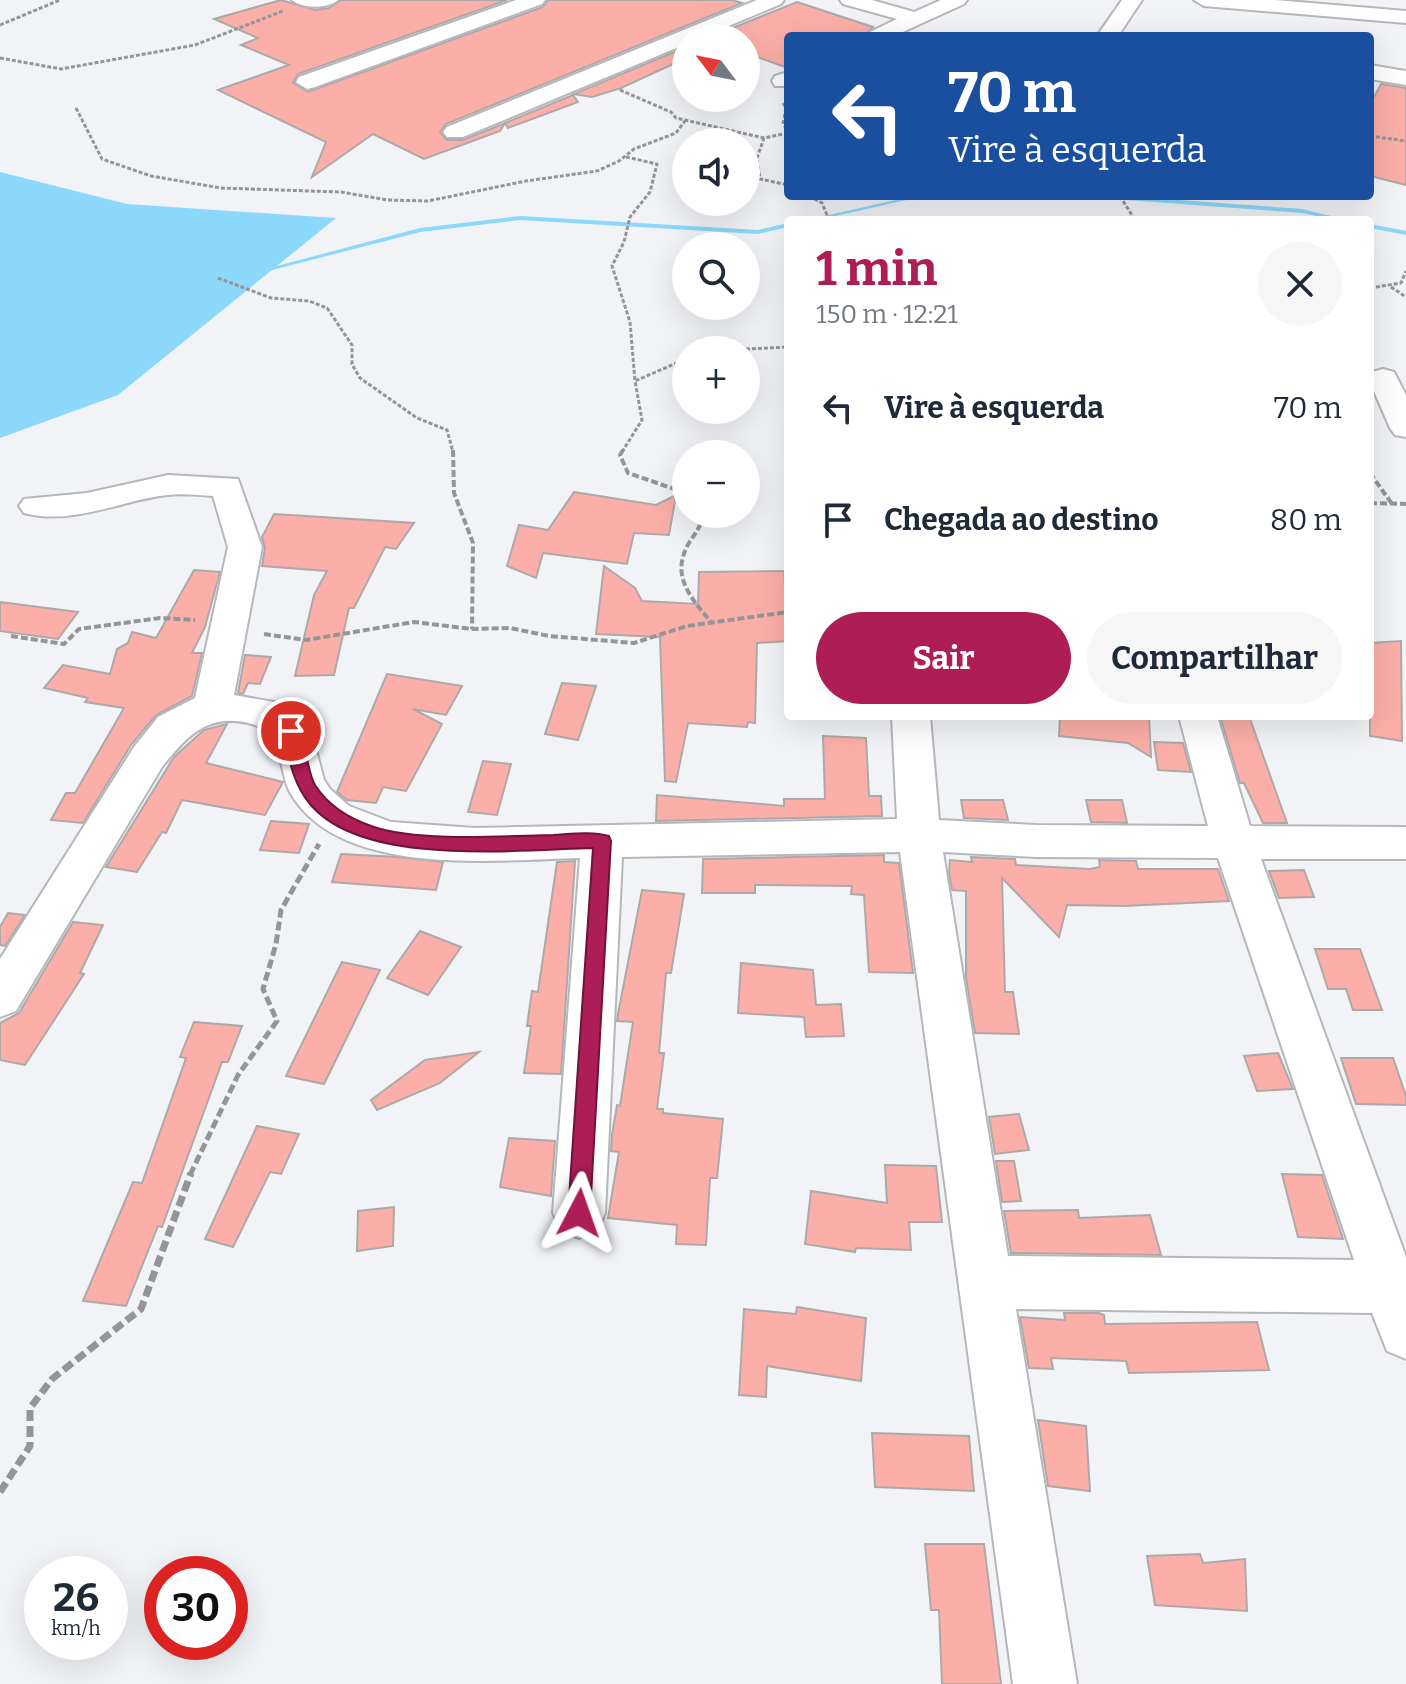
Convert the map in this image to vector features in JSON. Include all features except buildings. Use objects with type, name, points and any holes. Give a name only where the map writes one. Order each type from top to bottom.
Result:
[{"type":"street","points":[[304,1],[328,0]]},
{"type":"street","points":[[307,82],[535,0]]},
{"type":"street","points":[[455,132],[774,0]]},
{"type":"street","points":[[850,0],[914,18]]},
{"type":"street","points":[[885,32],[957,0]]},
{"type":"street","points":[[1110,32],[1120,22],[1132,0]]},
{"type":"street","points":[[1204,0],[1332,8],[1369,6],[1406,17]]},
{"type":"street","points":[[1359,32],[1369,6]]},
{"type":"street","points":[[1374,73],[1406,78]]},
{"type":"street","points":[[1406,384],[1383,378],[1406,428]]},
{"type":"street","points":[[36,506],[87,503],[168,485],[226,486],[245,547],[213,706]]},
{"type":"street","points":[[0,997],[148,757],[172,727],[213,706],[271,714],[291,731],[305,784],[334,817],[388,838],[475,844],[919,835],[1037,841],[1406,843]]},
{"type":"street","points":[[911,720],[919,835],[1045,1684]]},
{"type":"street","points":[[987,1282],[1401,1302],[1234,843],[1199,720]]},
{"type":"street","points":[[579,1213],[602,841]]},
{"type":"path","points":[[0,25],[60,0]]},
{"type":"path","points":[[0,58],[61,69],[195,45],[304,1]]},
{"type":"path","points":[[618,89],[685,121],[764,138],[784,134]]},
{"type":"path","points":[[76,108],[102,159],[151,176],[221,188],[341,192],[388,200],[428,201],[526,181],[597,171],[634,149],[676,133],[685,121]]},
{"type":"path","points":[[1374,137],[1406,141]]},
{"type":"path","points":[[764,138],[757,150],[760,179],[784,184]]},
{"type":"path","points":[[625,157],[657,164],[650,192],[630,217],[624,242],[612,266],[621,286],[636,354],[635,381],[642,420],[620,455],[628,473],[672,488]]},
{"type":"path","points":[[816,200],[822,203],[827,216]]},
{"type":"path","points":[[1374,288],[1401,283],[1406,271]]},
{"type":"path","points":[[218,278],[271,298],[309,301],[327,308],[352,345],[352,364],[360,378],[417,418],[447,430],[453,445],[454,493],[473,543],[472,629]]},
{"type":"path","points":[[1391,287],[1406,297]]},
{"type":"path","points":[[760,348],[784,347]]},
{"type":"path","points":[[635,381],[672,365]]},
{"type":"path","points":[[1374,479],[1392,504]]},
{"type":"path","points":[[1374,503],[1406,504]]},
{"type":"path","points":[[699,528],[685,547],[678,575],[686,593],[711,622]]},
{"type":"path","points":[[11,636],[64,644],[79,629],[160,618],[207,621],[306,640],[414,622],[472,629],[510,628],[549,636],[634,643],[687,626],[784,613]]},
{"type":"path","points":[[0,1492],[30,1446],[30,1408],[52,1379],[141,1309],[196,1159],[221,1106],[238,1075],[277,1021],[263,989],[276,944],[281,910],[334,817]]},
{"type":"water","points":[[0,172],[127,204],[336,218],[118,395],[0,438]]},
{"type":"waterway","points":[[828,216],[902,200]]},
{"type":"waterway","points":[[1154,200],[1302,211],[1326,216]]},
{"type":"waterway","points":[[261,271],[420,230],[520,218],[758,232],[784,226]]},
{"type":"waterway","points":[[1374,227],[1406,233]]},
{"type":"route","points":[[291,731],[305,784],[316,800],[334,817],[368,832],[388,838],[475,844],[602,841],[579,1213]]}]
